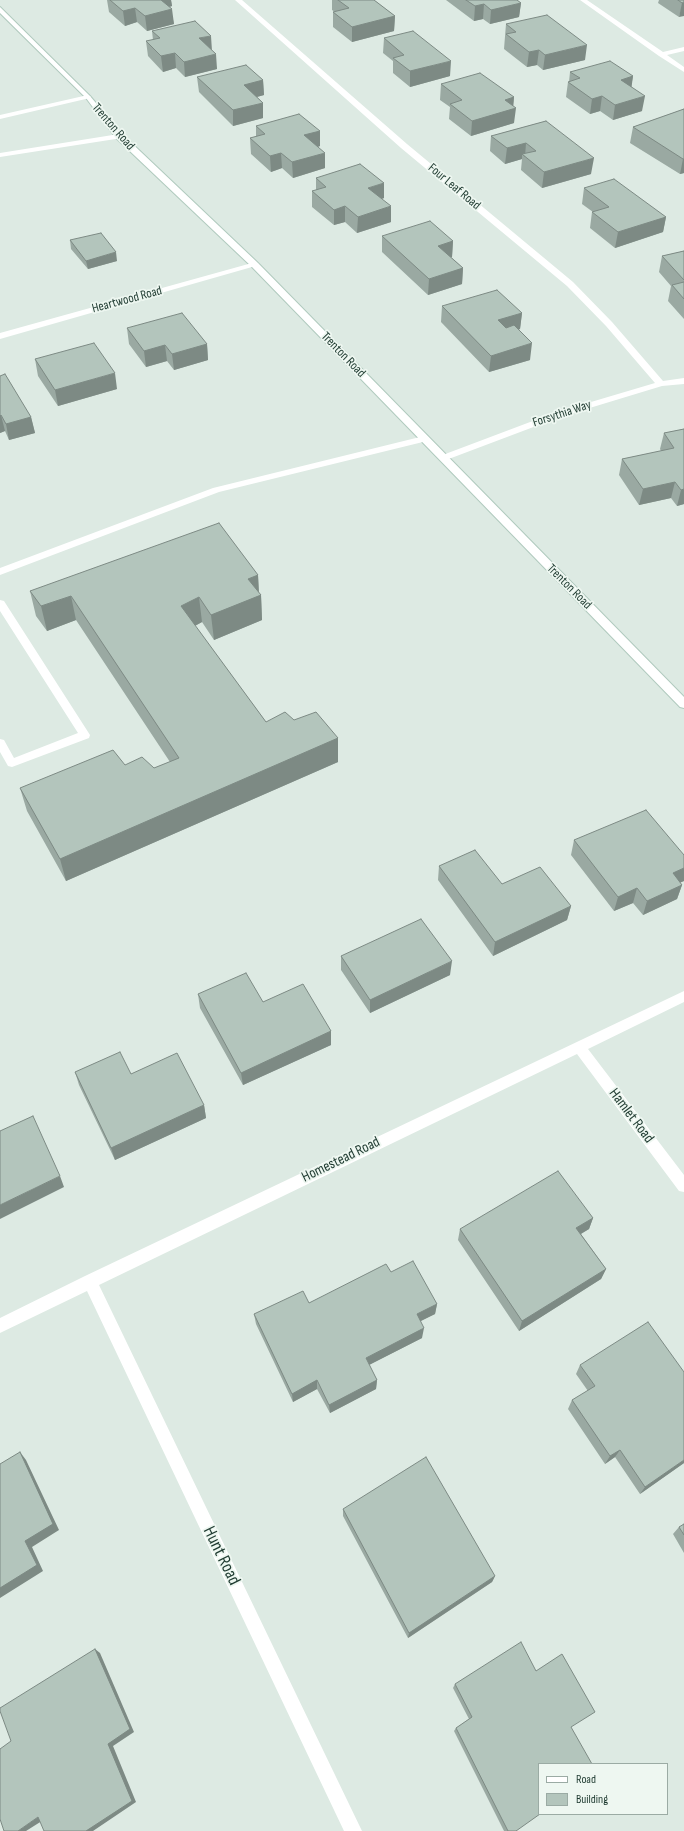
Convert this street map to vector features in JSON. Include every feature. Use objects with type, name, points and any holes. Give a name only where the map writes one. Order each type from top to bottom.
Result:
[{"type":"street","name":"Four Leaf Road","points":[[238,0],[404,146],[570,284],[609,324],[661,384]]},
{"type":"street","points":[[583,0],[684,70]]},
{"type":"street","name":"Trenton Road","points":[[0,9],[88,97],[119,136],[255,265],[684,704]]},
{"type":"street","points":[[661,55],[684,49]]},
{"type":"street","points":[[0,117],[88,97]]},
{"type":"street","points":[[0,155],[119,136]]},
{"type":"street","name":"Heartwood Road","points":[[0,336],[255,265]]},
{"type":"street","name":"Forsythia Way","points":[[443,458],[556,415],[661,384],[684,380]]},
{"type":"street","points":[[0,572],[216,490],[424,439]]},
{"type":"street","points":[[0,603],[85,735],[12,763],[0,743]]},
{"type":"street","name":"Homestead Road","points":[[0,1326],[90,1281],[684,996]]},
{"type":"street","name":"Hamlet Road","points":[[578,1046],[684,1186]]},
{"type":"street","name":"Hunt Road","points":[[90,1281],[353,1831]]},
{"type":"building","points":[[110,0],[161,0],[172,9],[145,16],[135,8],[123,11]]},
{"type":"building","points":[[338,0],[374,0],[395,16],[352,27],[333,12],[349,8]]},
{"type":"building","points":[[466,0],[517,0],[521,3],[491,10],[484,4],[475,6]]},
{"type":"building","points":[[678,0],[684,0],[684,2],[682,3]]},
{"type":"building","points":[[547,15],[587,45],[545,55],[539,50],[529,52],[506,34],[516,32],[506,24]]},
{"type":"building","points":[[195,21],[211,36],[199,38],[216,54],[184,62],[175,53],[161,56],[146,41],[160,38],[152,31]]},
{"type":"building","points":[[413,31],[451,61],[410,71],[393,58],[404,55],[384,38]]},
{"type":"building","points":[[610,61],[633,76],[621,80],[645,96],[615,105],[602,96],[592,99],[568,82],[580,78],[570,72]]},
{"type":"building","points":[[246,65],[263,80],[244,85],[263,103],[233,110],[197,77]]},
{"type":"building","points":[[480,73],[514,97],[505,100],[516,108],[472,121],[450,104],[462,100],[441,84]]},
{"type":"building","points":[[684,109],[684,159],[633,127]]},
{"type":"building","points":[[299,114],[320,131],[304,135],[325,153],[292,162],[281,153],[270,156],[250,138],[265,134],[256,126]]},
{"type":"building","points":[[546,121],[594,158],[544,172],[522,154],[536,151],[526,143],[507,148],[491,136]]},
{"type":"building","points":[[360,164],[384,183],[368,188],[391,206],[358,217],[345,206],[334,210],[312,191],[326,187],[316,178]]},
{"type":"building","points":[[614,179],[666,217],[618,232],[592,212],[609,207],[584,188]]},
{"type":"building","points":[[430,221],[453,241],[438,246],[463,268],[429,279],[382,236]]},
{"type":"building","points":[[101,233],[116,252],[86,261],[70,240]]},
{"type":"building","points":[[684,251],[684,280],[662,256]]},
{"type":"building","points":[[684,282],[684,299],[672,285]]},
{"type":"building","points":[[497,290],[522,313],[498,320],[506,328],[514,325],[532,343],[491,356],[442,306]]},
{"type":"building","points":[[182,313],[207,344],[172,354],[165,345],[144,351],[127,328]]},
{"type":"building","points":[[94,343],[115,373],[55,390],[35,359]]},
{"type":"building","points":[[5,374],[31,417],[6,424],[1,415],[0,416],[0,376]]},
{"type":"building","points":[[684,429],[684,489],[681,490],[675,482],[643,489],[622,459],[674,448],[664,433]]},
{"type":"building","points":[[219,523],[258,575],[248,579],[261,595],[211,615],[199,597],[181,606],[266,722],[285,712],[294,720],[316,712],[338,738],[60,859],[20,788],[113,750],[125,765],[142,757],[154,768],[179,758],[71,596],[41,606],[30,591]]},
{"type":"building","points":[[646,810],[684,855],[684,868],[673,873],[682,885],[647,901],[637,888],[618,897],[574,840]]},
{"type":"building","points":[[475,850],[502,884],[540,867],[571,906],[495,942],[439,866]]},
{"type":"building","points":[[421,919],[452,961],[370,1000],[341,956]]},
{"type":"building","points":[[246,973],[263,1002],[303,984],[331,1031],[241,1073],[198,994]]},
{"type":"building","points":[[120,1052],[131,1074],[177,1053],[204,1105],[111,1148],[75,1072]]},
{"type":"building","points":[[33,1116],[60,1176],[0,1205],[0,1131]]},
{"type":"building","points":[[558,1171],[593,1218],[576,1228],[606,1269],[522,1321],[460,1229]]},
{"type":"building","points":[[413,1261],[437,1304],[417,1314],[424,1328],[366,1358],[377,1380],[329,1405],[317,1380],[292,1394],[254,1314],[303,1291],[309,1303],[386,1264],[391,1272]]},
{"type":"building","points":[[648,1322],[684,1372],[684,1460],[645,1487],[620,1450],[610,1456],[572,1400],[595,1386],[580,1365]]},
{"type":"building","points":[[20,1452],[53,1524],[25,1541],[37,1565],[0,1588],[0,1464]]},
{"type":"building","points":[[426,1457],[495,1576],[409,1633],[343,1509]]},
{"type":"building","points":[[684,1524],[684,1535],[679,1527]]},
{"type":"building","points":[[521,1642],[536,1671],[562,1654],[595,1712],[571,1727],[591,1763],[538,1763],[539,1815],[516,1831],[508,1831],[456,1728],[472,1717],[455,1684]]},
{"type":"building","points":[[95,1649],[130,1729],[108,1744],[132,1801],[86,1831],[44,1831],[38,1817],[18,1831],[4,1831],[0,1819],[0,1749],[11,1741],[0,1708]]}]
